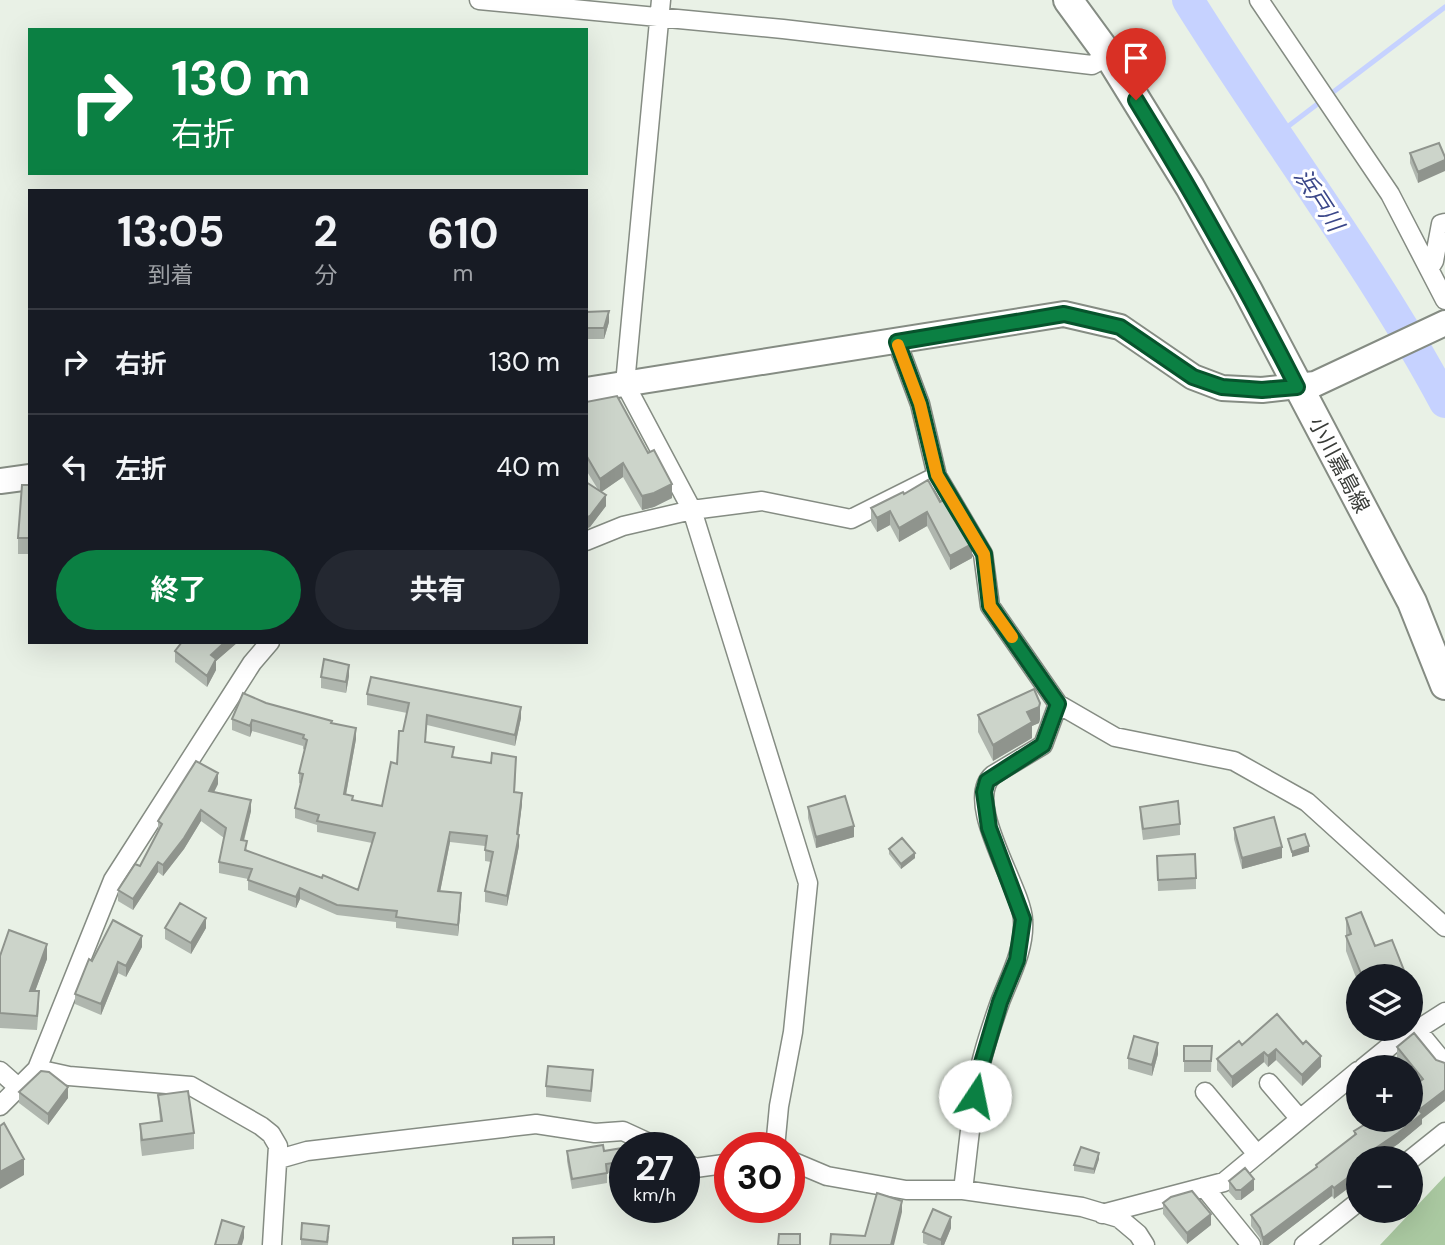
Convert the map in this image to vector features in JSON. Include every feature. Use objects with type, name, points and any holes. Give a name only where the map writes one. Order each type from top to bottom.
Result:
[{"type":"main road","name":"小川嘉島線","points":[[1068,0],[1109,56],[1196,198],[1247,289],[1412,602],[1445,685]]},
{"type":"street","points":[[480,0],[659,9],[783,29],[1093,65],[1109,56]]},
{"type":"street","points":[[1259,0],[1390,194],[1445,300]]},
{"type":"street","points":[[659,9],[625,384],[692,510],[807,883],[793,1032],[777,1132]]},
{"type":"street","points":[[1429,269],[1434,261],[1441,224],[1445,223]]},
{"type":"street","points":[[588,390],[1064,314],[1120,327],[1193,377],[1222,387],[1262,390],[1297,387],[1330,378],[1445,323]]},
{"type":"street","points":[[897,342],[920,404],[937,475],[984,554],[990,606],[1058,704],[1115,737],[1234,761],[1307,802],[1445,928]]},
{"type":"street","points":[[588,540],[624,526],[692,510],[762,501],[851,519],[937,475]]},
{"type":"street","points":[[0,481],[28,477]]},
{"type":"street","points":[[0,1106],[37,1069],[113,880],[252,663],[268,644]]},
{"type":"street","points":[[963,1190],[979,1073],[1000,1002],[1017,960],[1023,919],[989,828],[984,792],[987,781],[993,775],[1043,745],[1058,704]]},
{"type":"street","points":[[1423,1027],[1445,1012]]},
{"type":"street","points":[[1423,1036],[1445,1064]]},
{"type":"street","points":[[1379,1055],[1396,1041]]},
{"type":"street","points":[[37,1069],[69,1076],[191,1086],[271,1134],[278,1146],[279,1159],[272,1245]]},
{"type":"street","points":[[0,1071],[18,1087]]},
{"type":"street","points":[[1102,1213],[1224,1182],[1346,1082]]},
{"type":"street","points":[[1269,1083],[1300,1119]]},
{"type":"street","points":[[1205,1092],[1256,1153]]},
{"type":"street","points":[[279,1159],[307,1150],[537,1124],[595,1133],[609,1132]]},
{"type":"street","points":[[1423,1150],[1445,1132]]},
{"type":"street","points":[[805,1167],[827,1176],[905,1190],[963,1190],[1082,1207],[1119,1218],[1138,1234],[1145,1245]]},
{"type":"street","points":[[1204,1187],[1251,1245]]},
{"type":"street","points":[[1304,1245],[1346,1212]]},
{"type":"green space","points":[[1445,1176],[1445,1245],[1380,1245],[1401,1223],[1423,1223],[1423,1199]]},
{"type":"building","points":[[1439,143],[1445,160],[1418,172],[1410,153]]},
{"type":"building","points":[[609,311],[604,328],[588,328],[588,312]]},
{"type":"building","points":[[617,396],[648,453],[654,450],[672,484],[642,496],[623,463],[600,479],[588,458],[588,402]]},
{"type":"building","points":[[928,480],[940,502],[946,499],[972,544],[950,556],[927,512],[899,528],[890,511],[877,518],[871,508]]},
{"type":"building","points":[[588,483],[606,495],[588,517]]},
{"type":"building","points":[[22,485],[28,485],[28,538],[18,538]]},
{"type":"building","points":[[180,644],[223,644],[211,655],[216,659],[207,676],[175,651]]},
{"type":"building","points":[[324,659],[349,665],[346,682],[321,677]]},
{"type":"building","points":[[371,677],[521,707],[515,735],[427,715],[425,742],[454,747],[452,757],[491,763],[492,753],[516,757],[514,792],[522,793],[519,835],[507,896],[485,891],[493,852],[485,850],[487,836],[450,832],[438,891],[461,893],[458,925],[396,917],[397,911],[337,905],[300,888],[296,897],[248,880],[252,869],[219,862],[226,828],[201,810],[184,838],[163,865],[158,862],[133,899],[118,890],[135,864],[140,866],[162,824],[158,821],[196,761],[218,773],[209,791],[251,800],[241,840],[247,841],[245,850],[322,878],[323,875],[358,890],[375,833],[317,821],[319,815],[295,808],[303,774],[299,773],[307,740],[303,738],[304,735],[252,720],[250,726],[232,719],[243,693],[266,703],[356,728],[344,794],[353,796],[352,800],[382,806],[391,762],[397,764],[399,731],[403,731],[409,703],[367,694]]},
{"type":"building","points":[[1034,689],[1040,703],[1039,707],[1027,712],[1032,722],[993,745],[978,715]]},
{"type":"building","points":[[845,796],[854,826],[816,837],[808,807]]},
{"type":"building","points":[[1178,801],[1180,824],[1143,829],[1140,807]]},
{"type":"building","points":[[1274,817],[1282,847],[1242,858],[1234,828]]},
{"type":"building","points":[[1305,834],[1309,846],[1292,852],[1288,839]]},
{"type":"building","points":[[902,838],[915,853],[901,864],[889,849]]},
{"type":"building","points":[[1195,854],[1196,878],[1158,880],[1157,856]]},
{"type":"building","points":[[180,903],[206,918],[191,943],[165,928]]},
{"type":"building","points":[[1361,912],[1375,946],[1392,940],[1401,964],[1357,964],[1346,936],[1351,934],[1346,918]]},
{"type":"building","points":[[113,920],[142,936],[126,966],[118,962],[101,1004],[75,994],[89,959],[92,961]]},
{"type":"building","points":[[9,930],[47,944],[30,991],[39,991],[37,1016],[0,1013],[0,956]]},
{"type":"building","points":[[1277,1014],[1303,1044],[1306,1041],[1321,1056],[1302,1075],[1276,1049],[1268,1056],[1264,1052],[1232,1077],[1217,1059],[1239,1041],[1242,1045]]},
{"type":"building","points":[[1134,1036],[1158,1043],[1152,1065],[1128,1058]]},
{"type":"building","points":[[1404,1041],[1421,1041],[1436,1060],[1445,1063],[1445,1090],[1423,1107],[1423,1055],[1404,1055],[1397,1047]]},
{"type":"building","points":[[1184,1046],[1212,1046],[1211,1061],[1184,1061]]},
{"type":"building","points":[[548,1066],[593,1070],[591,1091],[546,1086]]},
{"type":"building","points":[[41,1071],[49,1072],[68,1087],[48,1114],[19,1092]]},
{"type":"building","points":[[188,1091],[194,1133],[142,1140],[140,1124],[162,1121],[158,1095]]},
{"type":"building","points":[[4,1123],[24,1159],[0,1172],[0,1126]]},
{"type":"building","points":[[1355,1132],[1399,1132],[1379,1146],[1346,1146],[1346,1179],[1334,1188],[1332,1186],[1263,1238],[1251,1215],[1317,1167],[1316,1165],[1356,1134]]},
{"type":"building","points":[[603,1145],[604,1151],[609,1150],[607,1173],[572,1179],[567,1151]]},
{"type":"building","points":[[1081,1147],[1099,1153],[1094,1169],[1074,1165]]},
{"type":"building","points":[[1245,1168],[1254,1179],[1241,1190],[1236,1190],[1229,1181]]},
{"type":"building","points":[[1192,1191],[1211,1214],[1187,1233],[1163,1203],[1171,1197]]},
{"type":"building","points":[[877,1193],[902,1201],[891,1245],[830,1245],[831,1234],[865,1236]]},
{"type":"building","points":[[933,1209],[951,1217],[941,1240],[923,1232]]},
{"type":"building","points":[[222,1220],[244,1227],[238,1245],[215,1245]]},
{"type":"building","points":[[302,1223],[329,1226],[327,1242],[301,1239]]},
{"type":"building","points":[[779,1234],[800,1234],[800,1245],[778,1245]]},
{"type":"building","points":[[554,1237],[554,1245],[513,1245],[513,1238]]},
{"type":"waterway","name":"浜戸川","points":[[1188,0],[1385,299],[1445,402]]},
{"type":"waterway","points":[[1278,134],[1445,7]]},
{"type":"slow traffic","points":[[898,345],[920,404],[937,475],[984,554],[990,606],[1012,637]]},
{"type":"route","points":[[975,1096],[1000,1002],[1017,960],[1023,919],[989,828],[984,792],[987,781],[993,775],[1043,745],[1058,704],[990,606],[984,554],[937,475],[920,404],[897,342],[1064,314],[1120,327],[1193,377],[1222,387],[1262,390],[1297,387],[1247,289],[1136,100]]}]
